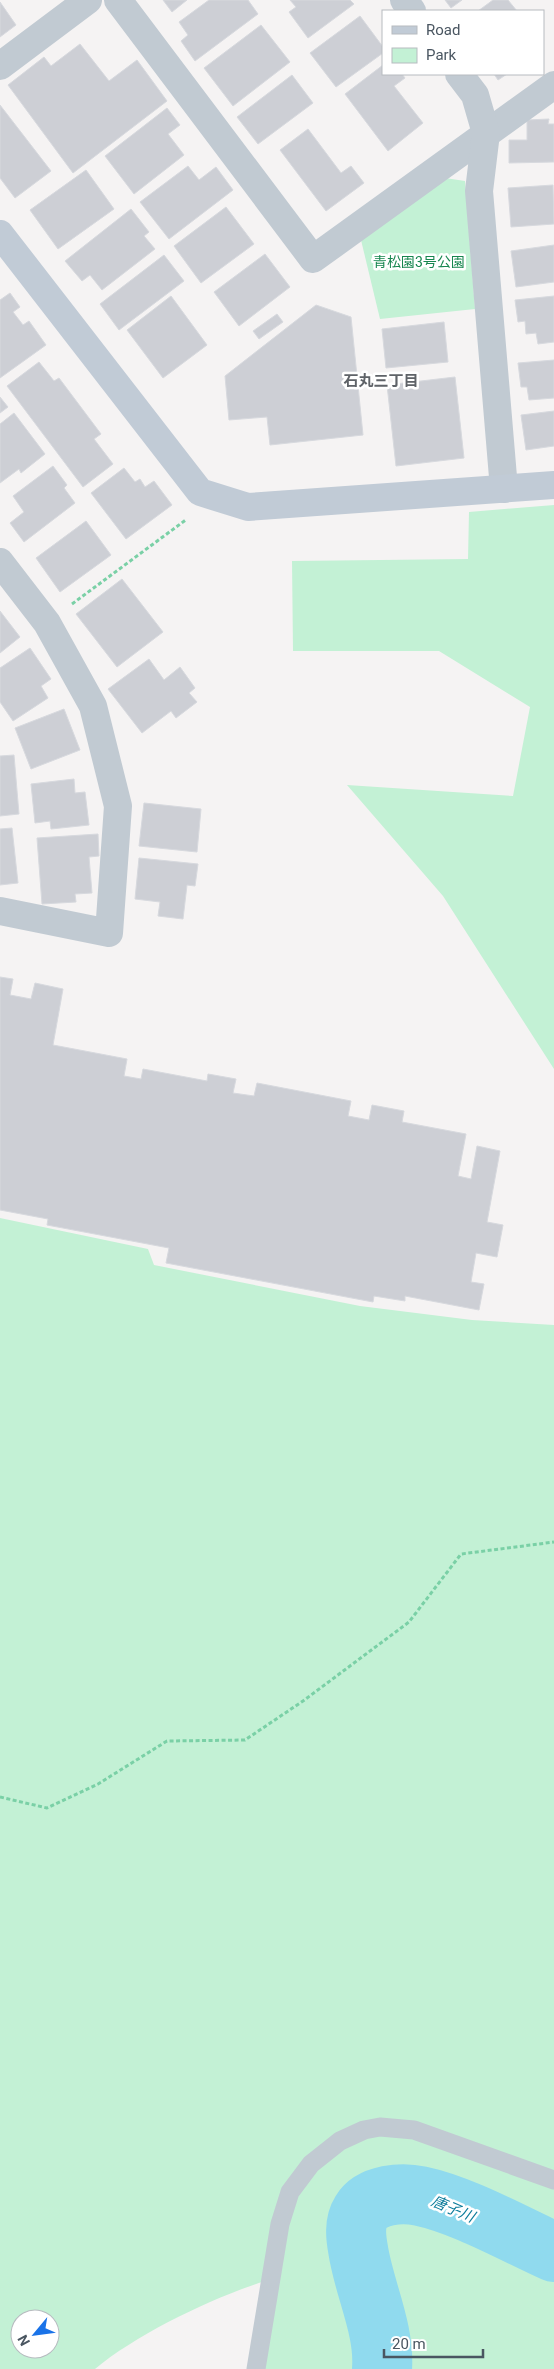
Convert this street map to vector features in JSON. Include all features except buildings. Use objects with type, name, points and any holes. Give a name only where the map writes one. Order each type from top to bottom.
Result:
[{"type":"street","points":[[0,66],[88,0]]},
{"type":"street","points":[[118,0],[313,259],[486,134],[552,89]]},
{"type":"street","points":[[460,75],[476,95],[486,134],[479,191],[504,489]]},
{"type":"street","points":[[0,234],[200,492],[248,507],[554,485]]},
{"type":"street","points":[[0,562],[47,622],[93,706],[118,806],[109,933],[0,911]]},
{"type":"lane","points":[[256,2369],[280,2224],[290,2192],[311,2164],[340,2141],[364,2130],[380,2127],[414,2130],[554,2180]]},
{"type":"path","points":[[47,622],[217,497]]},
{"type":"path","points":[[0,1797],[47,1808],[98,1784],[167,1741],[245,1740],[303,1701],[409,1622],[461,1554],[554,1542]]},
{"type":"green space","name":"青松園3号公園","points":[[445,178],[465,181],[475,309],[380,319],[361,240]]},
{"type":"green space","points":[[554,505],[554,1069],[443,896],[347,785],[513,796],[530,707],[439,651],[293,651],[292,561],[468,559],[469,512]]},
{"type":"green space","points":[[0,1218],[148,1249],[154,1265],[360,1306],[472,1320],[554,1325],[554,2369],[264,2369],[262,2282],[220,2298],[175,2319],[132,2343],[95,2369],[0,2369]]},
{"type":"waterway","name":"唐子川","points":[[382,2369],[380,2339],[361,2264],[356,2235],[359,2216],[372,2201],[388,2196],[405,2194],[436,2200],[471,2213],[554,2252]]},
{"type":"district","name":"石丸三丁目","points":[[381,381]]}]
